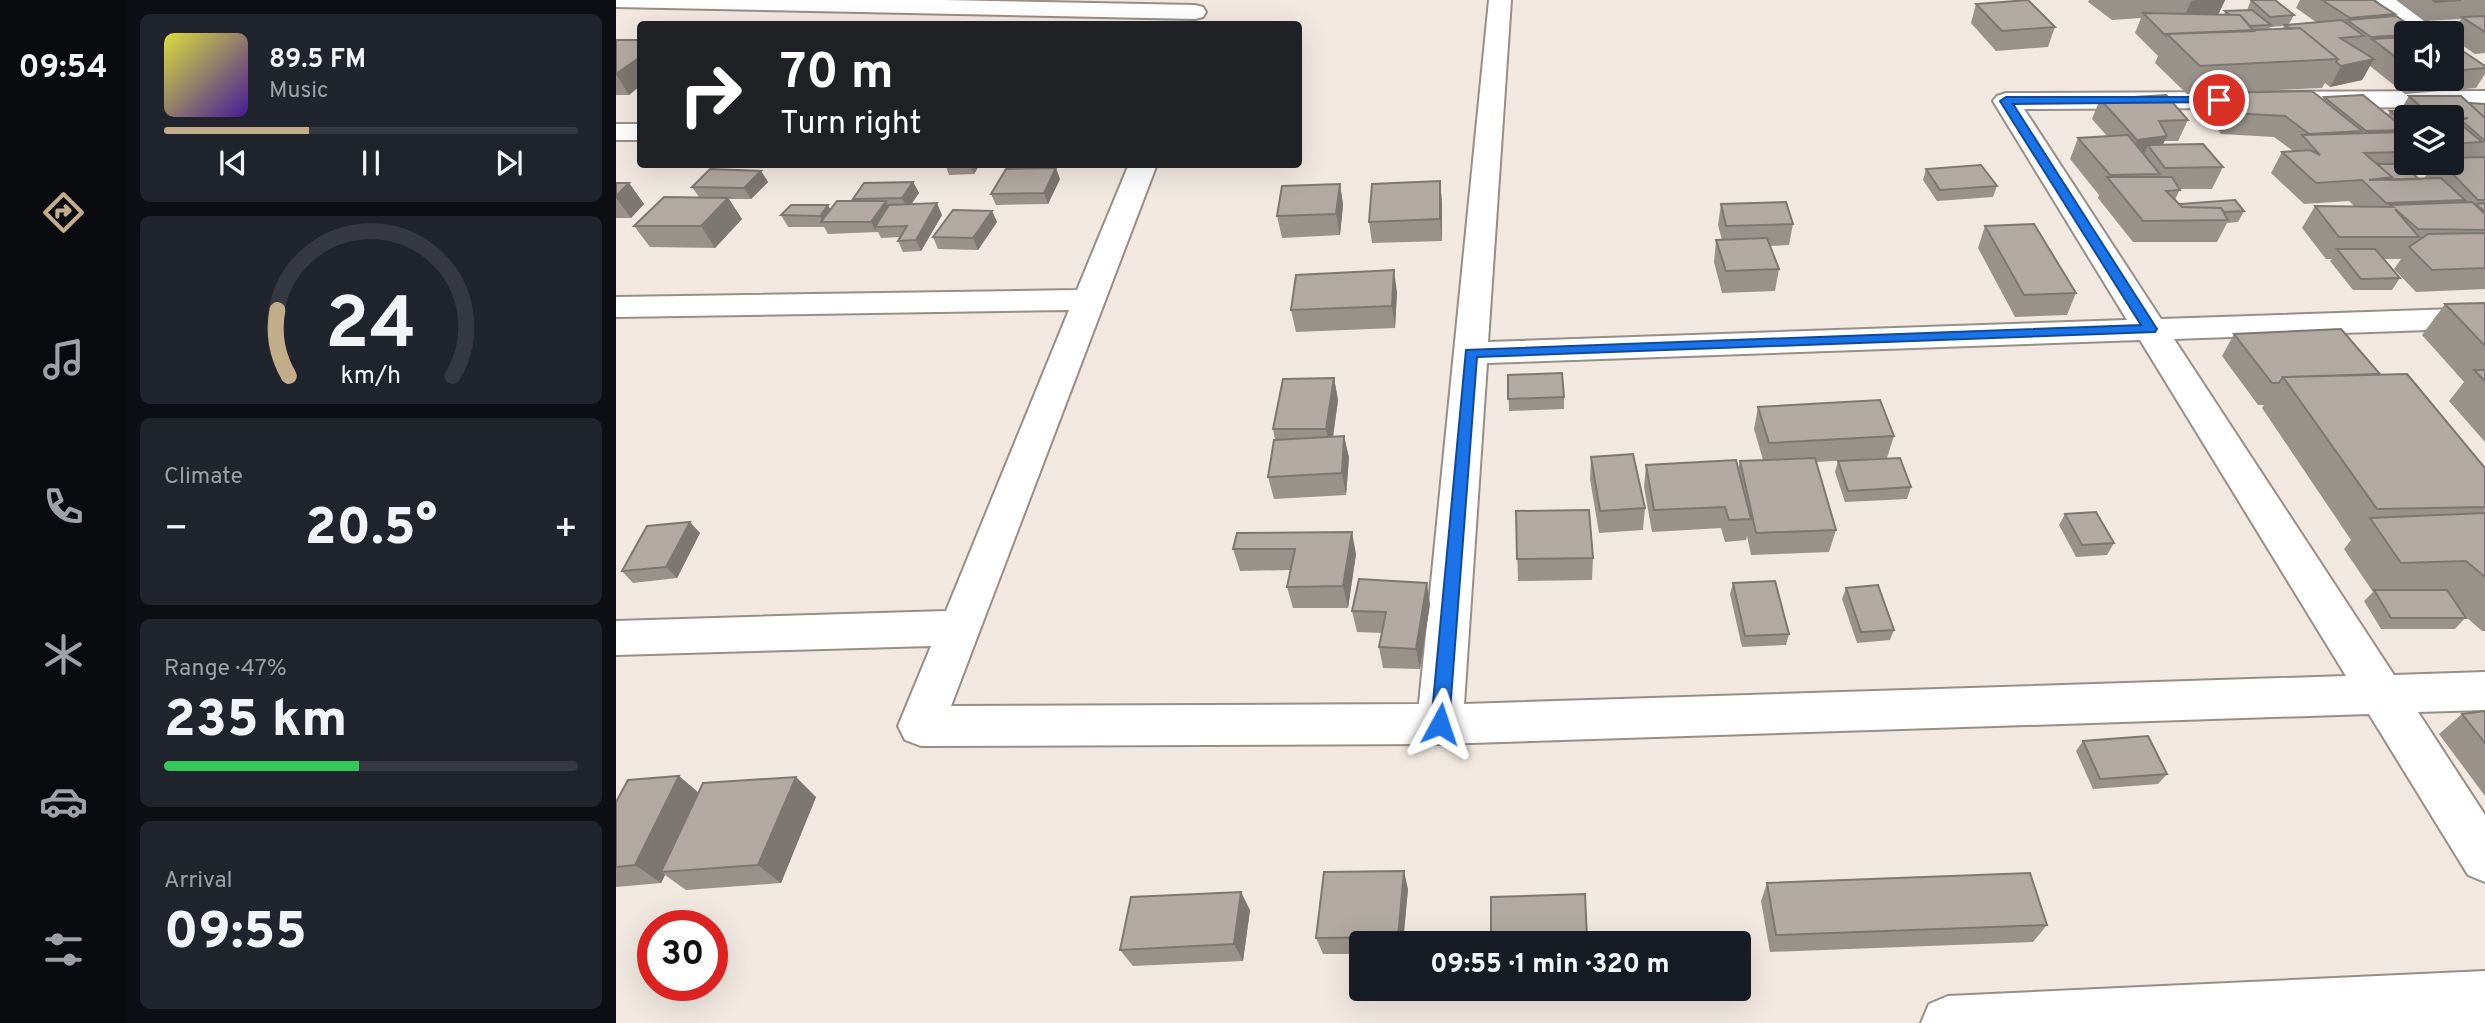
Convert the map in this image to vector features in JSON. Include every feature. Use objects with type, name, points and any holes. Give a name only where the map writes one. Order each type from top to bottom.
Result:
[{"type":"street","points":[[616,0],[1192,12]]},
{"type":"street","points":[[1440,724],[1500,0]]},
{"type":"street","points":[[2386,0],[2413,21]]},
{"type":"street","points":[[2485,99],[2006,101],[2485,858]]},
{"type":"street","points":[[616,132],[637,132]]},
{"type":"street","points":[[1141,168],[921,726],[1440,724],[2485,691]]},
{"type":"street","points":[[616,307],[1090,300]]},
{"type":"street","points":[[1471,353],[2485,318]]},
{"type":"street","points":[[616,638],[960,628]]},
{"type":"street","points":[[1948,1023],[2485,998]]},
{"type":"building","points":[[2028,0],[2055,27],[2002,31],[1976,4]]},
{"type":"building","points":[[2251,0],[2275,0],[2294,15],[2270,17]]},
{"type":"building","points":[[2322,0],[2373,0],[2395,14],[2350,18]]},
{"type":"building","points":[[2252,10],[2271,25],[2250,26],[2240,15],[2230,15],[2225,11]]},
{"type":"building","points":[[2143,13],[2240,15],[2254,31],[2166,36]]},
{"type":"building","points":[[2396,16],[2403,21],[2394,21],[2394,36],[2371,37],[2347,20]]},
{"type":"building","points":[[2485,16],[2485,32],[2462,17]]},
{"type":"building","points":[[2342,20],[2364,36],[2340,38],[2374,59],[2341,66],[2336,62],[2338,59],[2300,28],[2290,29],[2285,25]]},
{"type":"building","points":[[2300,28],[2338,59],[2200,66],[2167,34]]},
{"type":"building","points":[[2394,38],[2394,56],[2372,39]]},
{"type":"building","points":[[616,40],[637,40],[637,59],[616,74]]},
{"type":"building","points":[[2464,52],[2485,66],[2464,70]]},
{"type":"building","points":[[2312,91],[2362,131],[2309,134],[2285,116],[2231,113],[2214,93]]},
{"type":"building","points":[[2166,95],[2188,120],[2159,121],[2167,136],[2137,140],[2100,99]]},
{"type":"building","points":[[2363,95],[2394,120],[2394,130],[2366,131],[2324,97]]},
{"type":"building","points":[[2409,96],[2461,96],[2485,118],[2485,141],[2464,123],[2464,119],[2468,118],[2464,118],[2464,105],[2419,105]]},
{"type":"building","points":[[2469,103],[2485,104],[2485,118]]},
{"type":"building","points":[[2464,127],[2482,142],[2464,143]]},
{"type":"building","points":[[2394,132],[2394,152],[2364,153],[2392,177],[2369,180],[2441,178],[2465,200],[2386,203],[2362,180],[2316,183],[2282,152],[2310,150],[2320,155],[2302,135]]},
{"type":"building","points":[[2128,135],[2160,174],[2110,175],[2078,138]]},
{"type":"building","points":[[2203,144],[2223,167],[2165,168],[2148,145]]},
{"type":"building","points":[[2485,157],[2485,200],[2478,200],[2454,175],[2464,175],[2464,158]]},
{"type":"building","points":[[2377,164],[2394,164],[2394,175],[2414,175],[2419,179],[2391,180],[2392,177]]},
{"type":"building","points":[[1981,165],[1997,186],[1940,190],[1926,169]]},
{"type":"building","points":[[1056,168],[1044,193],[991,194],[1006,169]]},
{"type":"building","points":[[710,169],[761,171],[744,188],[692,187]]},
{"type":"building","points":[[2107,177],[2172,177],[2180,190],[2166,191],[2182,207],[2221,208],[2228,220],[2143,221]]},
{"type":"building","points":[[1440,181],[1440,219],[1369,222],[1372,184]]},
{"type":"building","points":[[913,182],[902,198],[853,199],[864,183]]},
{"type":"building","points":[[616,183],[629,183],[616,196]]},
{"type":"building","points":[[1340,184],[1336,214],[1277,216],[1282,186]]},
{"type":"building","points":[[664,197],[728,198],[701,226],[634,226]]},
{"type":"building","points":[[2235,200],[2244,211],[2224,212],[2221,208],[2182,207],[2179,204]]},
{"type":"building","points":[[837,201],[886,201],[871,222],[821,222]]},
{"type":"building","points":[[1786,202],[1793,224],[1726,226],[1721,204]]},
{"type":"building","points":[[2472,202],[2485,214],[2485,230],[2418,229],[2395,209],[2419,237],[2339,237],[2315,206],[2393,207],[2390,205]]},
{"type":"building","points":[[937,203],[916,240],[898,241],[907,226],[875,227],[889,205]]},
{"type":"building","points":[[2485,203],[2485,212],[2476,204]]},
{"type":"building","points":[[791,205],[828,205],[820,216],[781,215]]},
{"type":"building","points":[[953,210],[992,211],[973,238],[933,237]]},
{"type":"building","points":[[2034,224],[2076,293],[2024,295],[1985,226]]},
{"type":"building","points":[[2485,233],[2485,268],[2432,270],[2409,247],[2428,234]]},
{"type":"building","points":[[1767,238],[1779,269],[1726,271],[1716,240]]},
{"type":"building","points":[[2337,249],[2375,249],[2400,278],[2361,279]]},
{"type":"building","points":[[1394,270],[1392,306],[1291,310],[1296,275]]},
{"type":"building","points":[[2485,303],[2485,346],[2445,304]]},
{"type":"building","points":[[2341,329],[2380,374],[2283,377],[2279,383],[2272,383],[2234,334]]},
{"type":"building","points":[[2474,370],[2485,370],[2485,381]]},
{"type":"building","points":[[1562,373],[1564,397],[1508,399],[1508,375]]},
{"type":"building","points":[[2407,374],[2485,468],[2485,507],[2377,509],[2283,377]]},
{"type":"building","points":[[1334,378],[1326,429],[1273,429],[1283,379]]},
{"type":"building","points":[[1880,400],[1894,436],[1769,443],[1758,407]]},
{"type":"building","points":[[1344,436],[1342,473],[1268,477],[1274,440]]},
{"type":"building","points":[[1633,454],[1645,508],[1600,511],[1591,457]]},
{"type":"building","points":[[1815,458],[1836,530],[1756,533],[1740,461]]},
{"type":"building","points":[[1900,458],[1911,487],[1848,491],[1838,461]]},
{"type":"building","points":[[1736,460],[1751,519],[1729,520],[1725,507],[1654,510],[1646,465]]},
{"type":"building","points":[[1589,510],[1593,558],[1517,559],[1516,511]]},
{"type":"building","points":[[2096,512],[2114,543],[2082,545],[2065,514]]},
{"type":"building","points":[[2485,513],[2485,577],[2466,561],[2401,563],[2370,518]]},
{"type":"building","points":[[690,522],[666,567],[622,571],[647,526]]},
{"type":"building","points":[[1352,532],[1343,586],[1287,587],[1295,549],[1233,549],[1237,533]]},
{"type":"building","points":[[1359,579],[1427,583],[1416,649],[1379,647],[1386,612],[1352,611]]},
{"type":"building","points":[[1775,581],[1789,634],[1745,636],[1733,583]]},
{"type":"building","points":[[1878,585],[1894,630],[1861,632],[1846,588]]},
{"type":"building","points":[[2374,590],[2447,590],[2466,618],[2391,618]]},
{"type":"building","points":[[2485,711],[2485,743],[2462,714]]},
{"type":"building","points":[[2148,736],[2167,774],[2100,779],[2083,741]]},
{"type":"building","points":[[679,776],[635,865],[616,867],[616,802],[628,780]]},
{"type":"building","points":[[796,777],[758,865],[661,872],[703,783]]},
{"type":"building","points":[[1404,871],[1399,931],[1349,931],[1349,938],[1316,938],[1324,872]]},
{"type":"building","points":[[2030,873],[2047,925],[1776,935],[1767,883]]},
{"type":"building","points":[[1241,892],[1234,944],[1120,950],[1131,897]]},
{"type":"building","points":[[1585,894],[1587,931],[1491,931],[1491,897]]},
{"type":"route","points":[[1440,724],[1471,353],[2150,329],[2006,101],[2219,100]]}]
